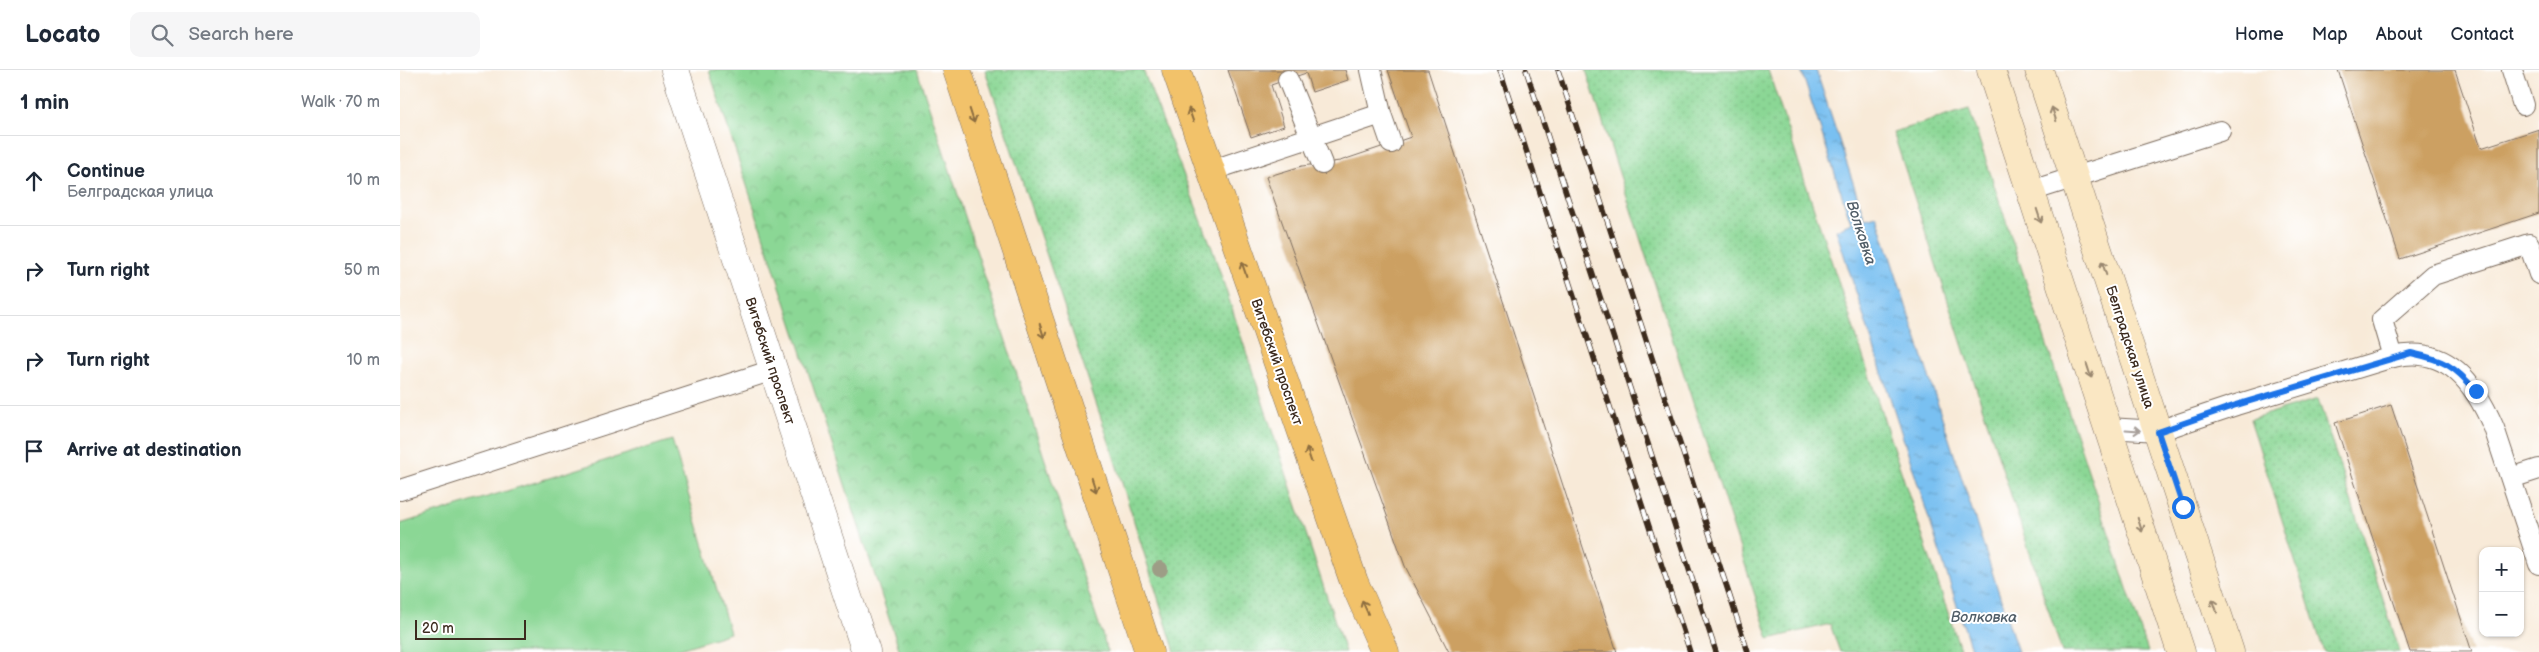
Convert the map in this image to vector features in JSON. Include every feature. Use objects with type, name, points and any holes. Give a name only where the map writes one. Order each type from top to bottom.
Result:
[{"type":"main road","points":[[957,70],[1149,652]]},
{"type":"main road","name":"Витебский проспект","points":[[1176,70],[1354,582],[1385,652]]},
{"type":"street","name":"Витебский проспект","points":[[675,70],[866,652]]},
{"type":"street","points":[[1991,70],[2182,652]]},
{"type":"street","name":"Белградская улица","points":[[2039,70],[2230,652]]},
{"type":"lane","points":[[1371,70],[1381,114],[1391,143]]},
{"type":"lane","points":[[2512,70],[2523,105]]},
{"type":"lane","points":[[1288,80],[1322,164]]},
{"type":"lane","points":[[1210,171],[1381,114]]},
{"type":"lane","points":[[2031,190],[2220,131]]},
{"type":"lane","points":[[2393,357],[2382,320],[2432,275],[2529,244],[2539,274]]},
{"type":"lane","points":[[2108,428],[2158,432],[2236,405],[2393,357],[2411,353],[2438,358],[2461,374],[2476,391],[2485,406],[2539,564]]},
{"type":"lane","points":[[400,490],[773,370]]},
{"type":"lane","points":[[2511,478],[2539,469]]},
{"type":"green space","points":[[709,70],[917,70],[1108,652],[900,652]]},
{"type":"green space","points":[[985,70],[1143,70],[1212,248],[1345,652],[1175,652],[1111,448]]},
{"type":"green space","points":[[1586,70],[1768,70],[1961,652],[1840,652],[1830,624],[1769,639]]},
{"type":"green space","points":[[1969,109],[2148,652],[2062,652],[1893,132]]},
{"type":"green space","points":[[2318,399],[2400,652],[2324,652],[2250,419]]},
{"type":"green space","points":[[672,440],[730,633],[671,652],[400,652],[400,524]]},
{"type":"water","name":"Волковка","points":[[1801,70],[1816,70],[1865,219],[1877,216],[2018,652],[1972,652],[1836,230],[1851,223]]},
{"type":"building","points":[[1228,70],[1345,70],[1348,80],[1312,92],[1306,73],[1271,85],[1284,126],[1251,137]]},
{"type":"building","points":[[1388,70],[1428,70],[1617,652],[1449,652],[1405,566],[1266,177],[1302,166],[1340,161],[1411,137]]},
{"type":"building","points":[[2338,70],[2455,70],[2481,148],[2539,129],[2539,213],[2400,259]]},
{"type":"building","points":[[2391,405],[2472,652],[2410,652],[2335,423]]},
{"type":"railway","points":[[1500,70],[1690,652]]},
{"type":"railway","points":[[1526,70],[1716,652]]},
{"type":"railway","points":[[1558,70],[1748,652]]},
{"type":"route","points":[[2183,507],[2158,432],[2236,405],[2411,353],[2438,358],[2461,374],[2476,391]]}]
